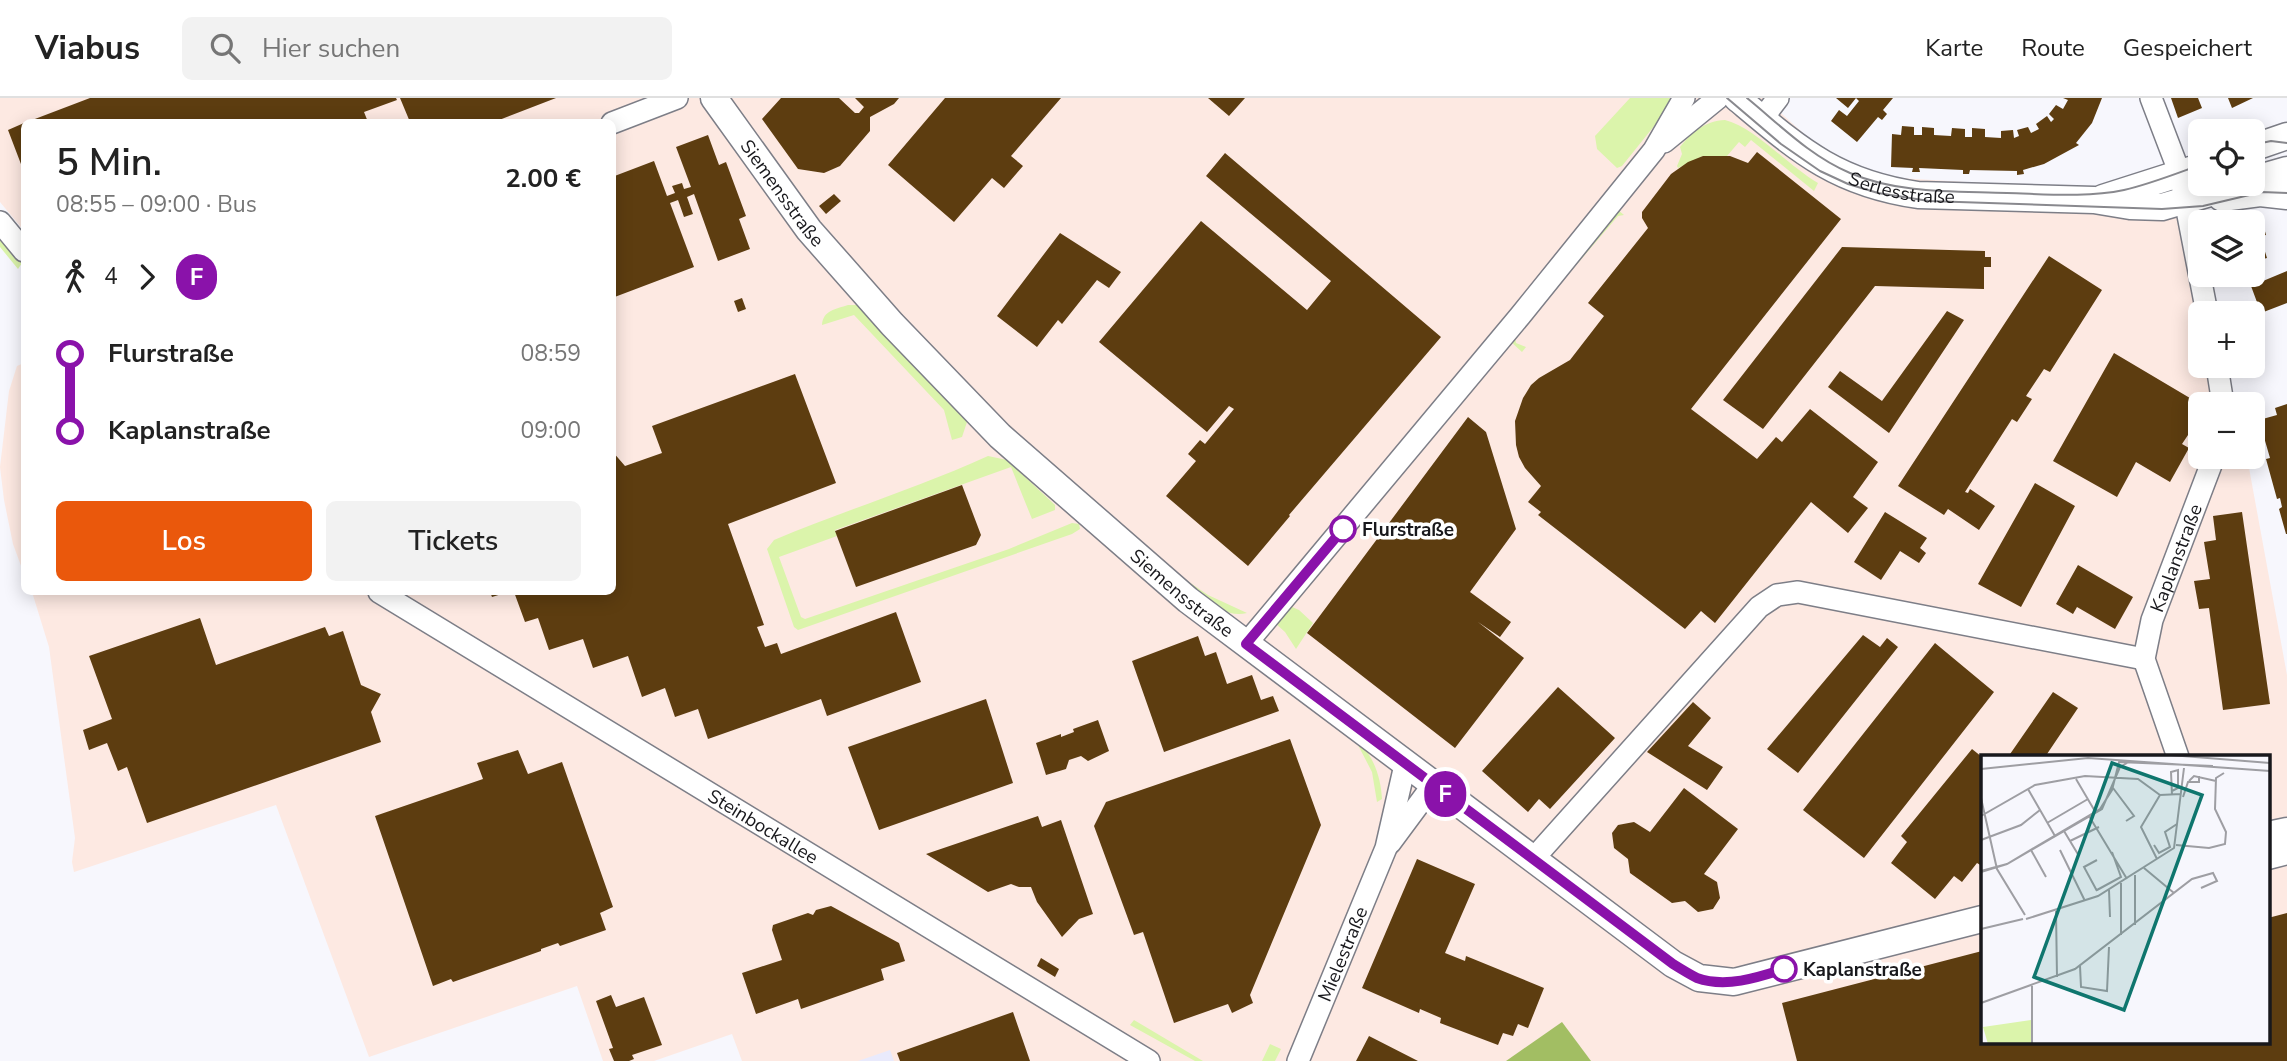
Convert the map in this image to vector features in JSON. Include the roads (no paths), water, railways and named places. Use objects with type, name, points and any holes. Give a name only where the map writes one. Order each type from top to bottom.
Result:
[{"type":"street","points":[[616,121],[677,98]]},
{"type":"street","name":"Siemensstraße","points":[[713,98],[809,230],[892,324],[988,425],[1188,600],[1673,964],[1699,978],[1723,982],[1761,976],[1981,920]]},
{"type":"street","points":[[1246,644],[1520,316],[1654,150],[1684,98]]},
{"type":"street","points":[[1654,150],[1718,98]]},
{"type":"street","name":"Serlesstraße","points":[[1737,98],[1816,161],[1852,179],[1879,188],[1917,195],[2094,200],[2147,207],[2260,193],[2287,196]]},
{"type":"street","points":[[1762,118],[1778,98]]},
{"type":"street","points":[[2151,98],[2188,166]]},
{"type":"street","points":[[2265,144],[2287,136]]},
{"type":"street","points":[[2265,176],[2287,170]]},
{"type":"street","name":"Serlesstraße","points":[[2094,200],[2188,171]]},
{"type":"street","points":[[2188,186],[2186,202],[2205,301]]},
{"type":"street","name":"Serlesstraße","points":[[2186,202],[2204,196]]},
{"type":"street","points":[[0,222],[21,247]]},
{"type":"street","name":"Kaplanstraße","points":[[2144,659],[2152,620],[2209,469]]},
{"type":"street","points":[[1534,858],[1759,607],[1777,595],[1798,592],[2144,659],[2177,755]]},
{"type":"street","name":"Steinbockallee","points":[[384,595],[1149,1061]]},
{"type":"street","name":"Mielestraße","points":[[1298,1061],[1386,848],[1405,765]]},
{"type":"street","name":"Mielestraße","points":[[1386,848],[1433,786]]},
{"type":"street","points":[[2270,855],[2287,851]]},
{"type":"tram line","points":[[1727,98],[1781,144],[1820,171],[1848,184],[1878,193],[1929,201],[2162,209],[2203,206],[2262,192],[2287,193]]},
{"type":"tram line","points":[[1747,98],[1822,158],[1850,173],[1888,185],[1967,192],[2095,194],[2134,188],[2188,169]]},
{"type":"tram line","points":[[2265,142],[2287,143]]},
{"type":"place","name":"Flurstraße","points":[[1343,529]]},
{"type":"place","name":"Kaplanstraße","points":[[1784,969]]}]
